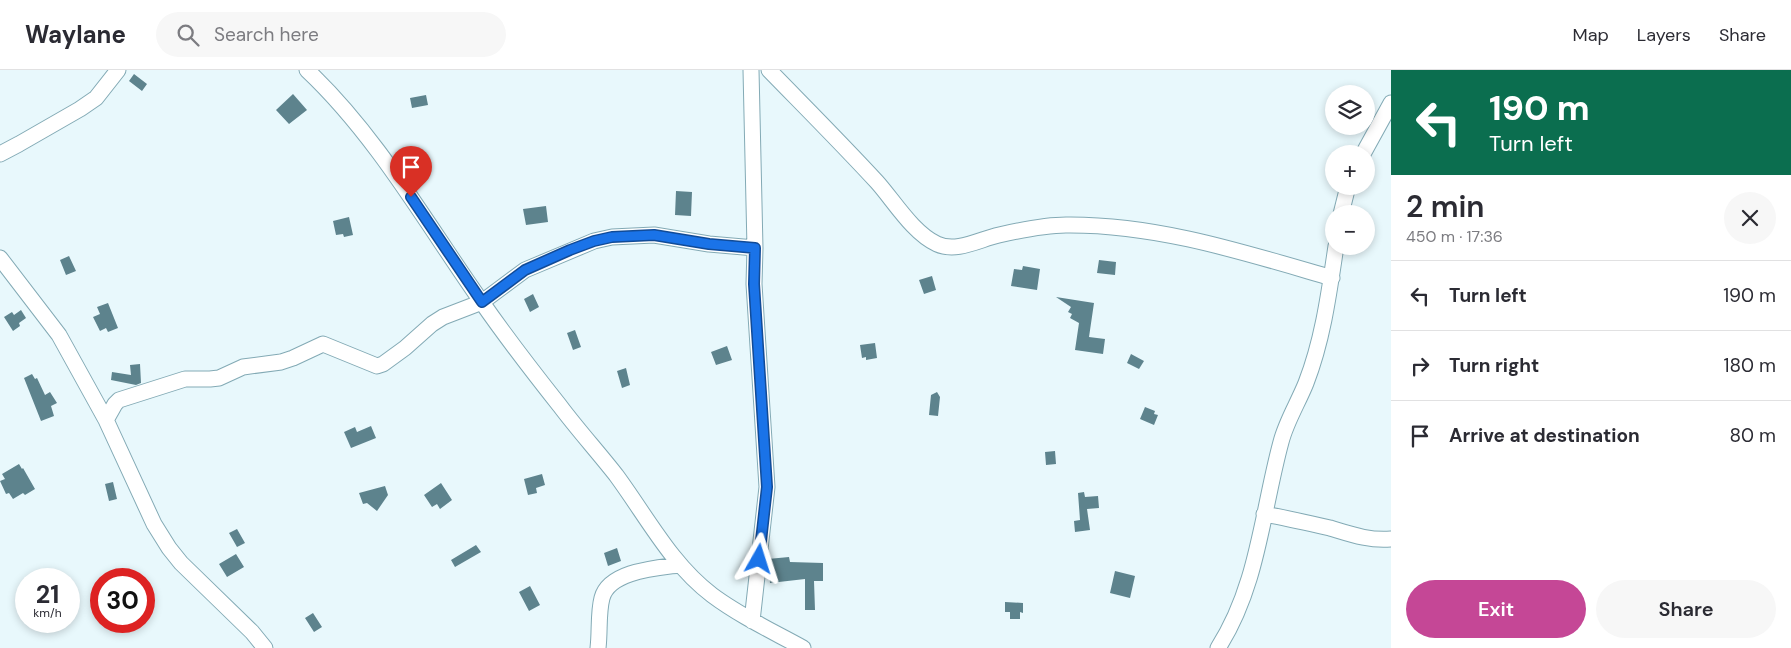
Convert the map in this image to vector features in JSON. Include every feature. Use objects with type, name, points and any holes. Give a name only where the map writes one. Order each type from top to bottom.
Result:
[{"type":"street","points":[[0,154],[96,98],[118,70]]},
{"type":"street","points":[[307,70],[343,106],[411,197],[482,302],[561,408],[616,475],[679,564],[712,595],[752,621],[802,648]]},
{"type":"street","points":[[751,70],[755,248],[754,284],[767,487],[752,621]]},
{"type":"street","points":[[769,70],[859,162],[918,230],[939,245],[950,247],[965,245],[998,235],[1057,225],[1098,225],[1162,235],[1233,250],[1332,278]]},
{"type":"street","points":[[1369,145],[1391,103]]},
{"type":"street","points":[[106,420],[119,400],[185,379],[219,378],[243,367],[281,362],[322,344],[377,366],[383,364],[443,317],[482,302],[525,270],[594,241],[612,237],[654,235],[709,244],[755,248]]},
{"type":"street","points":[[1218,648],[1243,598],[1258,552],[1264,514],[1281,441],[1306,383],[1320,341],[1335,255]]},
{"type":"street","points":[[0,258],[59,334],[106,420],[144,505],[169,548],[181,563],[252,632],[265,648]]},
{"type":"street","points":[[1264,514],[1300,521],[1359,537],[1381,540],[1391,539]]},
{"type":"street","points":[[598,648],[601,600],[610,584],[644,570],[679,564]]},
{"type":"building","points":[[134,74],[147,84],[142,91],[129,81]]},
{"type":"building","points":[[293,94],[307,110],[289,124],[276,110]]},
{"type":"building","points":[[426,95],[428,105],[412,108],[410,98]]},
{"type":"building","points":[[676,191],[692,192],[691,216],[675,215]]},
{"type":"building","points":[[546,206],[548,222],[526,225],[523,209]]},
{"type":"building","points":[[349,217],[353,235],[344,237],[343,234],[336,235],[333,221]]},
{"type":"building","points":[[69,256],[76,271],[66,275],[60,260]]},
{"type":"building","points":[[1099,260],[1116,262],[1115,275],[1097,273]]},
{"type":"building","points":[[1023,266],[1040,269],[1037,290],[1011,286],[1014,269],[1022,270]]},
{"type":"building","points":[[932,276],[936,290],[924,294],[919,280]]},
{"type":"building","points":[[533,294],[539,307],[530,312],[524,299]]},
{"type":"building","points":[[1056,297],[1094,303],[1089,337],[1105,339],[1103,354],[1075,350],[1079,323],[1070,318],[1072,314],[1068,312],[1071,307]]},
{"type":"building","points":[[108,303],[118,328],[108,332],[106,328],[100,331],[93,317],[100,314],[97,307]]},
{"type":"building","points":[[21,310],[26,318],[13,331],[4,317],[12,312],[14,315]]},
{"type":"building","points":[[575,330],[581,347],[573,350],[567,333]]},
{"type":"building","points":[[875,343],[877,358],[866,360],[866,357],[862,358],[860,345]]},
{"type":"building","points":[[727,346],[732,360],[716,365],[711,352]]},
{"type":"building","points":[[1131,354],[1144,361],[1139,369],[1127,363]]},
{"type":"building","points":[[140,364],[141,383],[136,385],[111,380],[112,372],[131,375],[130,365]]},
{"type":"building","points":[[626,368],[630,385],[622,388],[617,371]]},
{"type":"building","points":[[32,374],[35,379],[37,378],[45,395],[50,392],[57,403],[51,406],[54,416],[41,421],[24,378]]},
{"type":"building","points":[[937,392],[940,397],[938,416],[929,415],[931,395]]},
{"type":"building","points":[[1145,407],[1155,411],[1154,414],[1158,415],[1154,425],[1140,419]]},
{"type":"building","points":[[371,426],[376,438],[351,448],[344,432],[355,427],[357,432]]},
{"type":"building","points":[[1055,451],[1056,464],[1046,465],[1045,452]]},
{"type":"building","points":[[19,464],[35,489],[13,499],[9,493],[6,494],[0,481],[5,479],[2,474]]},
{"type":"building","points":[[542,474],[545,485],[536,488],[537,493],[528,495],[524,479]]},
{"type":"building","points":[[113,482],[117,499],[109,501],[105,484]]},
{"type":"building","points":[[441,483],[452,500],[440,509],[437,504],[432,507],[424,495]]},
{"type":"building","points":[[385,486],[388,495],[377,511],[367,503],[363,504],[359,493]]},
{"type":"building","points":[[1084,492],[1085,497],[1098,496],[1099,508],[1087,509],[1090,530],[1075,532],[1074,521],[1080,520],[1078,493]]},
{"type":"building","points":[[237,529],[245,543],[237,547],[229,533]]},
{"type":"building","points":[[476,545],[481,552],[455,567],[451,560]]},
{"type":"building","points":[[617,548],[621,561],[608,566],[604,553]]},
{"type":"building","points":[[236,554],[244,567],[227,577],[219,564]]},
{"type":"building","points":[[789,557],[790,562],[823,563],[823,581],[814,581],[815,610],[805,610],[805,579],[770,583],[768,559]]},
{"type":"building","points":[[1115,571],[1135,576],[1130,598],[1110,593]]},
{"type":"building","points":[[530,586],[540,605],[529,611],[519,592]]},
{"type":"building","points":[[1005,602],[1023,603],[1023,613],[1020,612],[1020,619],[1010,619],[1010,612],[1005,612]]},
{"type":"building","points":[[313,613],[322,627],[314,632],[305,618]]},
{"type":"route","points":[[411,197],[482,302],[525,270],[545,260],[594,241],[612,237],[636,234],[654,235],[709,244],[755,248],[754,284],[767,487],[759,559]]}]
